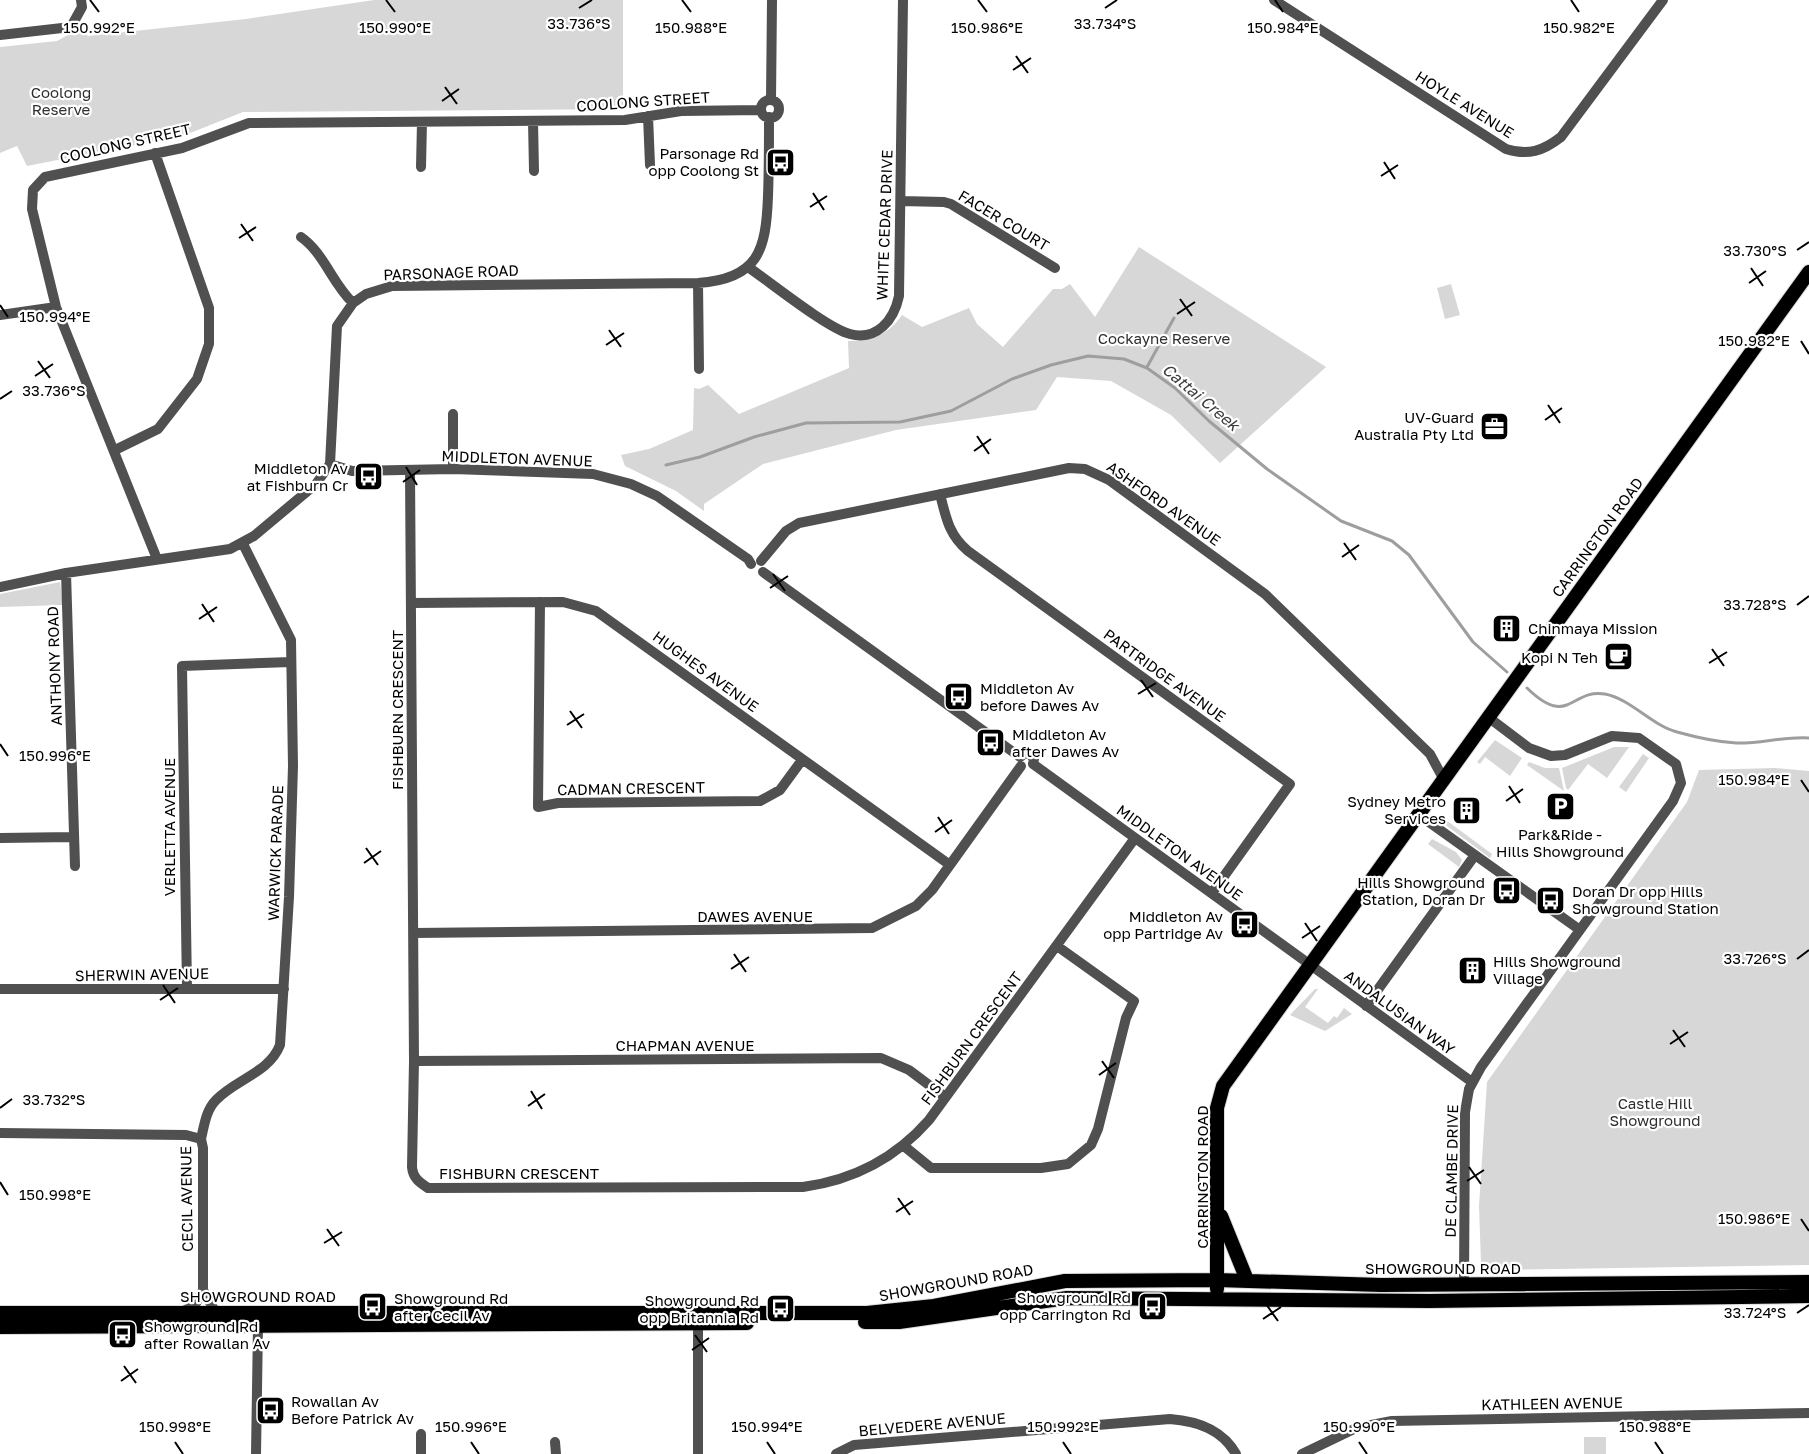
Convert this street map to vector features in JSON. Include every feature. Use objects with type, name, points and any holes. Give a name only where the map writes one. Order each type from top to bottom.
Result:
[{"type":"main road","name":"CARRINGTON ROAD","points":[[1217,1300],[1217,1108],[1223,1086],[1809,272]]},
{"type":"main road","points":[[1218,1208],[1247,1280]]},
{"type":"main road","name":"SHOWGROUND ROAD","points":[[0,1327],[457,1315],[867,1313],[934,1306],[1065,1281],[1247,1280],[1464,1285],[1809,1282]]},
{"type":"main road","points":[[1464,1285],[1464,1300]]},
{"type":"main road","name":"SHOWGROUND ROAD","points":[[0,1313],[216,1312],[258,1319],[698,1324],[899,1322],[1067,1298],[1464,1300],[1809,1296]]},
{"type":"street","points":[[0,35],[71,27],[82,8],[81,0]]},
{"type":"street","points":[[765,114],[763,103],[771,100],[772,0]]},
{"type":"street","name":"WHITE CEDAR DRIVE","points":[[748,267],[847,333],[866,334],[881,328],[894,314],[899,296],[903,0]]},
{"type":"street","name":"HOYLE AVENUE","points":[[1274,0],[1506,149],[1520,153],[1535,152],[1548,147],[1561,137],[1663,0]]},
{"type":"street","name":"COOLONG STREET","points":[[157,559],[56,307],[32,209],[33,189],[45,177],[187,146],[249,123],[625,120],[681,111],[765,114]]},
{"type":"street","name":"PARSONAGE ROAD","points":[[353,303],[366,294],[392,286],[722,281],[748,267],[763,246],[767,231],[765,114]]},
{"type":"street","points":[[648,116],[650,165]]},
{"type":"street","points":[[533,121],[534,171]]},
{"type":"street","points":[[421,167],[422,122]]},
{"type":"street","points":[[115,450],[158,429],[197,379],[209,344],[209,308],[155,153]]},
{"type":"street","name":"FACER COURT","points":[[901,201],[951,204],[1055,268]]},
{"type":"street","points":[[0,587],[66,573],[230,549],[243,544],[309,490],[330,464],[335,337],[341,318],[353,303],[337,287],[314,247],[301,237]]},
{"type":"street","points":[[698,283],[699,369]]},
{"type":"street","points":[[0,315],[56,307]]},
{"type":"street","points":[[453,414],[453,469]]},
{"type":"street","name":"MIDDLETON AVENUE","points":[[330,464],[352,471],[453,469],[580,472],[631,484],[674,506],[759,566],[1025,762],[1310,965]]},
{"type":"street","name":"ASHFORD AVENUE","points":[[759,566],[786,531],[799,523],[1069,468],[1097,473],[1265,594],[1430,754],[1444,780]]},
{"type":"street","name":"FISHBURN CRESCENT","points":[[410,470],[413,1174],[428,1188],[803,1187],[847,1178],[875,1165],[904,1146],[929,1120],[1134,838]]},
{"type":"street","name":"PARTRIDGE AVENUE","points":[[940,494],[947,526],[955,540],[968,551],[1290,784],[1212,893]]},
{"type":"street","name":"WARWICK PARADE","points":[[201,1139],[209,1110],[216,1100],[265,1066],[277,1052],[284,989],[293,766],[291,639],[243,544]]},
{"type":"street","name":"ANTHONY ROAD","points":[[66,573],[75,866]]},
{"type":"street","name":"HUGHES AVENUE","points":[[411,603],[540,602],[576,604],[596,611],[950,865]]},
{"type":"street","name":"CADMAN CRESCENT","points":[[540,602],[538,807],[558,803],[760,801],[780,790],[802,760]]},
{"type":"street","name":"VERLETTA AVENUE","points":[[187,988],[179,661],[291,662]]},
{"type":"street","name":"DE CLAMBE DRIVE","points":[[1464,1285],[1465,1112],[1472,1083],[1677,795],[1681,783],[1679,769],[1670,758],[1647,742],[1629,735],[1612,736],[1565,755],[1543,755],[1529,748],[1488,717]]},
{"type":"street","name":"DAWES AVENUE","points":[[413,933],[872,928],[916,906],[932,890],[1025,762]]},
{"type":"street","points":[[1419,814],[1580,930]]},
{"type":"street","points":[[0,838],[74,837]]},
{"type":"street","points":[[1366,1006],[1474,855]]},
{"type":"street","points":[[904,1146],[931,1168],[949,1169],[1041,1168],[1068,1164],[1091,1145],[1126,1018],[1134,1001],[1057,945]]},
{"type":"street","name":"ANDALUSIAN WAY","points":[[1310,965],[1472,1083]]},
{"type":"street","name":"SHERWIN AVENUE","points":[[0,989],[284,989]]},
{"type":"street","name":"CHAPMAN AVENUE","points":[[414,1061],[881,1058],[909,1070],[945,1097]]},
{"type":"street","name":"CECIL AVENUE","points":[[0,1133],[186,1135],[201,1139],[203,1148],[203,1290]]},
{"type":"street","points":[[203,1290],[216,1312]]},
{"type":"street","points":[[181,1313],[195,1305],[203,1290]]},
{"type":"street","points":[[256,1454],[258,1319]]},
{"type":"street","points":[[698,1324],[698,1454]]},
{"type":"street","name":"KATHLEEN AVENUE","points":[[1302,1454],[1356,1428],[1392,1421],[1809,1413]]},
{"type":"street","name":"BELVEDERE AVENUE","points":[[836,1454],[854,1445],[1170,1419],[1195,1422],[1208,1427],[1222,1437],[1236,1454]]},
{"type":"street","points":[[420,1454],[421,1434]]},
{"type":"street","points":[[555,1442],[556,1454]]},
{"type":"green space","name":"Coolong Reserve","points":[[374,0],[623,0],[623,109],[243,112],[185,135],[27,166],[17,146],[0,153],[0,47],[57,41],[80,28],[88,36],[246,19]]},
{"type":"green space","name":"Cockayne Reserve","points":[[1139,247],[1326,367],[1220,463],[1171,415],[1111,381],[1057,377],[1036,410],[896,430],[763,464],[704,504],[704,511],[676,491],[625,466],[621,455],[649,449],[693,430],[694,388],[699,389],[708,385],[739,414],[849,368],[848,341],[865,340],[886,332],[902,315],[922,327],[969,308],[977,324],[1003,347],[1053,289],[1062,289],[1070,284],[1095,317]]},
{"type":"green space","points":[[1451,284],[1460,315],[1445,319],[1437,288]]},
{"type":"green space","points":[[60,582],[63,605],[0,607],[0,594]]},
{"type":"green space","points":[[1495,740],[1522,758],[1510,776],[1485,757],[1480,764],[1477,762]]},
{"type":"green space","points":[[1614,747],[1629,747],[1607,778],[1588,764],[1568,790],[1566,788],[1562,768]]},
{"type":"green space","points":[[1643,754],[1649,758],[1626,792],[1619,787]]},
{"type":"green space","points":[[1529,762],[1545,768],[1559,768],[1564,791],[1527,765]]},
{"type":"green space","name":"Castle Hill Showground","points":[[1775,768],[1809,771],[1809,1265],[1487,1270],[1481,1263],[1479,1206],[1487,1082],[1687,802],[1699,770]]},
{"type":"green space","points":[[1446,820],[1492,854],[1490,858],[1447,826],[1444,823]]},
{"type":"green space","points":[[1432,839],[1456,852],[1462,860],[1459,867],[1428,844]]},
{"type":"green space","points":[[1315,989],[1318,989],[1305,1007],[1328,1023],[1334,1016],[1337,1018],[1344,1008],[1352,1014],[1325,1031],[1290,1015]]},
{"type":"green space","points":[[1584,1437],[1606,1437],[1606,1454],[1584,1454]]},
{"type":"waterway","points":[[1147,367],[1174,318]]},
{"type":"waterway","name":"Cattai Creek","points":[[666,465],[700,457],[754,437],[806,423],[900,422],[951,411],[1012,379],[1051,365],[1088,356],[1124,359],[1147,368],[1175,388],[1209,421],[1267,469],[1341,521],[1392,541],[1409,555],[1473,642],[1507,672]]},
{"type":"waterway","name":"Cattai Creek","points":[[1527,688],[1541,700],[1561,706],[1584,696],[1605,694],[1624,701],[1668,729],[1714,740],[1745,743],[1809,738]]},
{"type":"place","name":"Parsonage Rd opp Coolong St","points":[[780,162]]},
{"type":"place","name":"UV-Guard Australia Pty Ltd","points":[[1495,426]]},
{"type":"place","name":"Middleton Av at Fishburn Cr","points":[[369,477]]},
{"type":"place","name":"Chinmaya Mission","points":[[1507,628]]},
{"type":"place","name":"Kopi N Teh","points":[[1619,657]]},
{"type":"place","name":"Middleton Av before Dawes Av","points":[[959,697]]},
{"type":"place","name":"Middleton Av after Dawes Av","points":[[991,743]]},
{"type":"place","name":"Park&Ride - Hills Showground","points":[[1560,807]]},
{"type":"place","name":"Sydney Metro Services","points":[[1467,810]]},
{"type":"place","name":"Hills Showground Station, Doran Dr","points":[[1506,891]]},
{"type":"place","name":"Doran Dr opp Hills Showground Station","points":[[1551,900]]},
{"type":"place","name":"Middleton Av opp Partridge Av","points":[[1244,925]]},
{"type":"place","name":"Hills Showground Village","points":[[1472,970]]},
{"type":"place","name":"Showground Rd opp Carrington Rd","points":[[1152,1306]]},
{"type":"place","name":"Showground Rd after Cecil Av","points":[[373,1307]]},
{"type":"place","name":"Showground Rd opp Britannia Rd","points":[[780,1309]]},
{"type":"place","name":"Showground Rd after Rowallan Av","points":[[123,1335]]},
{"type":"place","name":"Rowallan Av Before Patrick Av","points":[[270,1410]]}]
